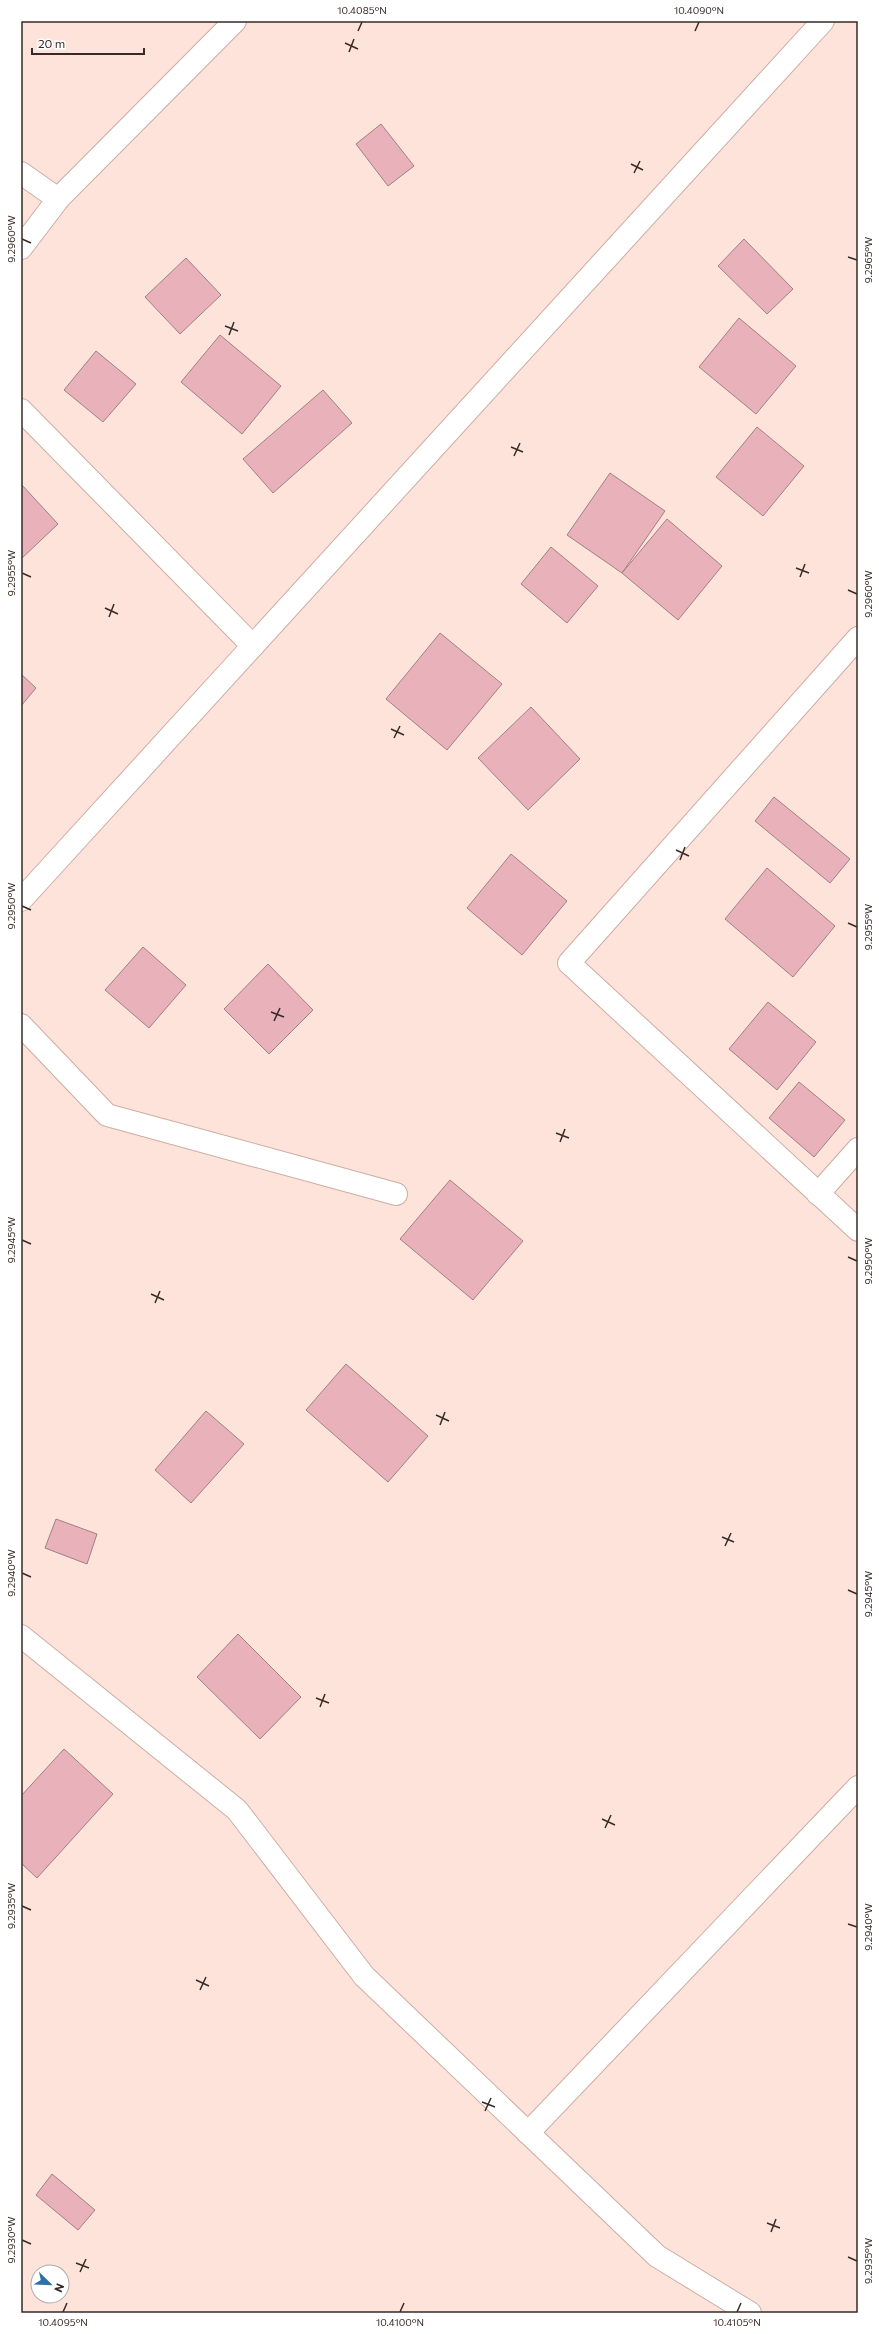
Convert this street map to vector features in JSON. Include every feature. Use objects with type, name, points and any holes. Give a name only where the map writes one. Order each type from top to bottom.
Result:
[{"type":"street","points":[[21,248],[58,199],[235,21]]},
{"type":"street","points":[[21,900],[823,21]]},
{"type":"street","points":[[21,173],[58,199]]},
{"type":"street","points":[[21,410],[253,646]]},
{"type":"street","points":[[858,638],[569,963],[858,1230]]},
{"type":"street","points":[[21,1025],[108,1114],[396,1194]]},
{"type":"street","points":[[818,1194],[858,1149]]},
{"type":"street","points":[[21,1636],[237,1810],[364,1976],[658,2256],[750,2313]]},
{"type":"street","points":[[528,2133],[858,1786]]},
{"type":"building","points":[[381,124],[414,166],[388,186],[356,144]]},
{"type":"building","points":[[744,239],[793,289],[767,314],[718,266]]},
{"type":"building","points":[[186,258],[221,295],[180,334],[145,297]]},
{"type":"building","points":[[739,318],[796,366],[756,414],[699,367]]},
{"type":"building","points":[[220,335],[281,386],[242,434],[181,382]]},
{"type":"building","points":[[96,351],[136,384],[103,422],[64,390]]},
{"type":"building","points":[[323,390],[352,423],[273,493],[243,459]]},
{"type":"building","points":[[757,427],[804,466],[763,516],[716,477]]},
{"type":"building","points":[[610,473],[665,511],[622,573],[567,535]]},
{"type":"building","points":[[21,484],[58,524],[21,559]]},
{"type":"building","points":[[667,519],[722,566],[678,620],[622,573]]},
{"type":"building","points":[[551,547],[598,586],[567,623],[521,584]]},
{"type":"building","points":[[440,633],[502,684],[447,750],[386,699]]},
{"type":"building","points":[[21,674],[36,688],[21,706]]},
{"type":"building","points":[[531,707],[580,759],[528,810],[478,758]]},
{"type":"building","points":[[774,797],[850,859],[830,883],[755,821]]},
{"type":"building","points":[[511,854],[567,901],[522,955],[467,908]]},
{"type":"building","points":[[767,868],[835,926],[793,977],[725,919]]},
{"type":"building","points":[[143,947],[186,985],[149,1028],[105,990]]},
{"type":"building","points":[[268,964],[313,1010],[269,1054],[224,1009]]},
{"type":"building","points":[[768,1002],[816,1042],[777,1090],[729,1049]]},
{"type":"building","points":[[799,1082],[845,1120],[814,1157],[769,1118]]},
{"type":"building","points":[[450,1180],[523,1241],[473,1300],[400,1239]]},
{"type":"building","points":[[346,1364],[428,1436],[388,1482],[306,1410]]},
{"type":"building","points":[[206,1411],[244,1444],[191,1503],[155,1470]]},
{"type":"building","points":[[56,1519],[97,1534],[87,1564],[45,1548]]},
{"type":"building","points":[[238,1634],[301,1697],[260,1739],[197,1677]]},
{"type":"building","points":[[64,1749],[113,1794],[37,1878],[21,1863],[21,1796]]},
{"type":"building","points":[[52,2174],[95,2210],[78,2230],[36,2195]]}]
